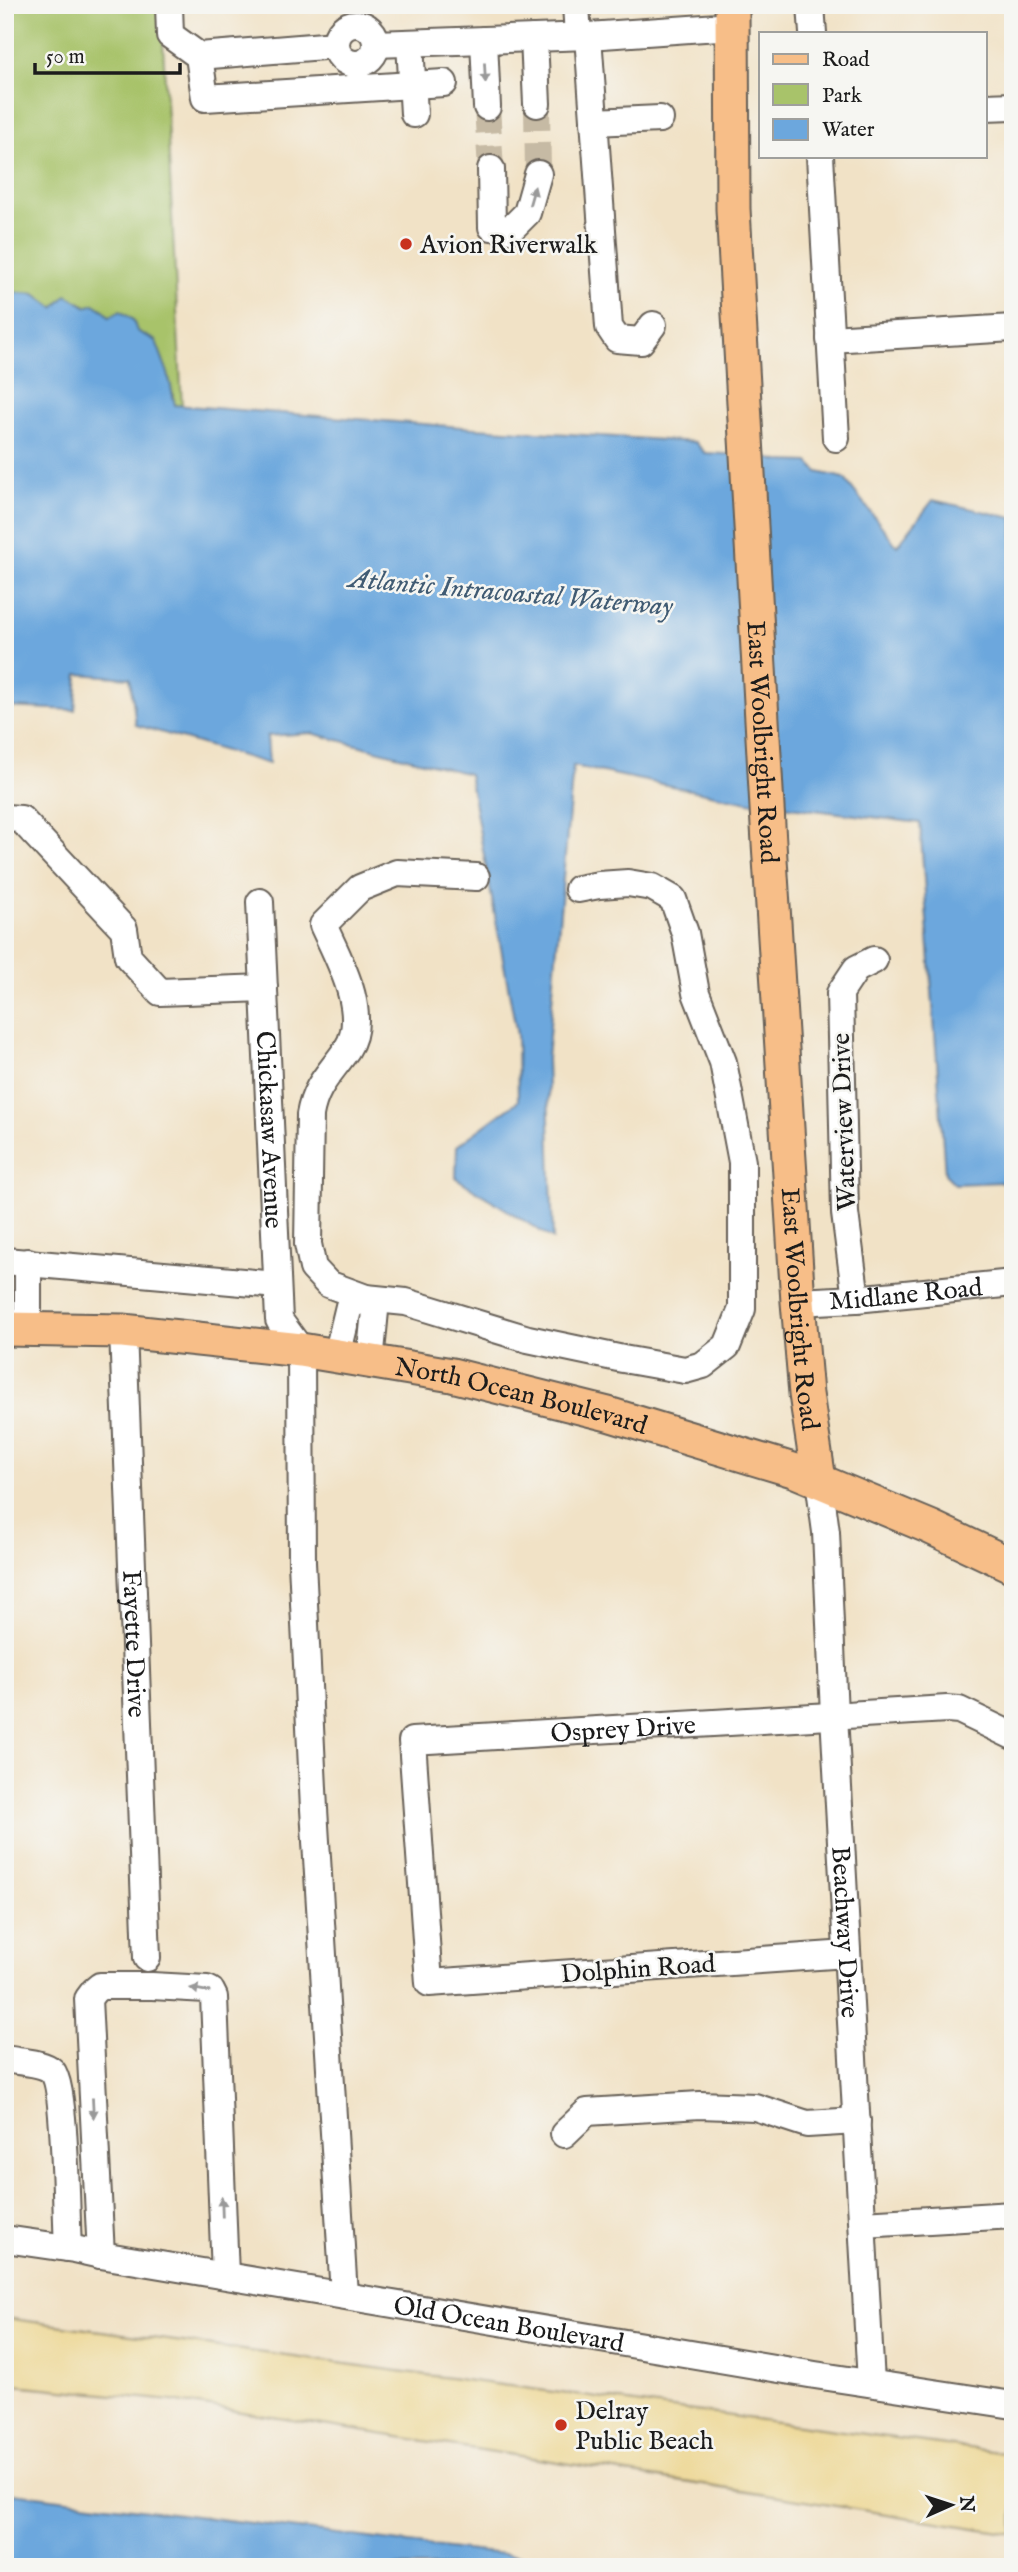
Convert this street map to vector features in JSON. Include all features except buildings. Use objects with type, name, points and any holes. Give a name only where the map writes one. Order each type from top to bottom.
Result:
[{"type":"main road","name":"East Woolbright Road","points":[[733,25],[733,209],[745,436],[798,1302],[806,1394],[819,1480]]},
{"type":"main road","name":"North Ocean Boulevard","points":[[25,1329],[123,1331],[301,1350],[452,1375],[608,1414],[819,1480],[1013,1566]]},
{"type":"street","points":[[169,5],[170,35],[199,56],[336,45]]},
{"type":"street","points":[[576,5],[583,36],[594,122],[609,327],[618,339],[640,341],[653,325]]},
{"type":"street","points":[[811,5],[813,32]]},
{"type":"street","points":[[355,15],[361,25],[372,32],[376,44],[371,57],[359,64],[346,62],[336,45],[343,29],[355,15]]},
{"type":"street","points":[[376,44],[583,36],[733,25]]},
{"type":"street","points":[[534,38],[537,104]]},
{"type":"street","points":[[484,40],[487,107]]},
{"type":"street","points":[[410,43],[414,114]]},
{"type":"street","points":[[199,56],[205,98],[444,83]]},
{"type":"street","points":[[986,107],[1013,106]]},
{"type":"street","points":[[594,122],[660,119]]},
{"type":"street","points":[[820,158],[836,438]]},
{"type":"street","points":[[491,169],[492,227],[511,229],[527,213],[538,174]]},
{"type":"street","points":[[830,339],[1013,328]]},
{"type":"street","points":[[5,818],[21,819],[124,929],[128,957],[160,992],[264,988]]},
{"type":"street","points":[[476,877],[397,873],[360,888],[323,925],[349,985],[356,1018],[349,1045],[313,1095],[310,1115],[308,1244],[313,1268],[328,1284],[366,1298],[406,1301],[528,1339],[685,1370],[703,1365],[727,1346],[743,1309],[742,1162],[723,1062],[696,993],[685,933],[673,899],[652,887],[628,883],[578,889]]},
{"type":"street","name":"Chickasaw Avenue","points":[[260,902],[279,1320],[301,1350]]},
{"type":"street","name":"Waterview Drive","points":[[856,1300],[845,1213],[840,993],[856,969],[874,960]]},
{"type":"street","points":[[25,1329],[26,1262],[278,1286]]},
{"type":"street","name":"Midlane Road","points":[[798,1302],[856,1300],[1013,1283]]},
{"type":"street","points":[[337,1356],[349,1306],[366,1298]]},
{"type":"street","points":[[366,1298],[375,1311],[370,1362]]},
{"type":"street","name":"Fayette Drive","points":[[123,1331],[147,1958]]},
{"type":"street","points":[[301,1350],[302,1562],[314,1809],[344,2295]]},
{"type":"street","name":"Beachway Drive","points":[[819,1480],[826,1532],[871,2383]]},
{"type":"street","name":"Osprey Drive","points":[[429,1983],[412,1741],[959,1710],[1013,1736]]},
{"type":"street","name":"Dolphin Road","points":[[429,1983],[847,1954]]},
{"type":"street","points":[[101,2255],[88,1999],[100,1986],[206,1989],[214,1997],[225,2275]]},
{"type":"street","points":[[5,2059],[49,2067],[57,2077],[68,2248]]},
{"type":"street","points":[[564,2134],[587,2112],[700,2105],[755,2108],[807,2124],[857,2121]]},
{"type":"street","points":[[863,2224],[1013,2215]]},
{"type":"street","name":"Old Ocean Boulevard","points":[[5,2239],[1013,2405]]},
{"type":"green space","points":[[5,5],[161,5],[182,406],[174,405],[174,395],[136,331],[133,320],[120,311],[109,317],[67,296],[54,308],[35,294],[5,292]]},
{"type":"sand","name":"Delray Public Beach","points":[[5,2318],[1013,2454],[1013,2534],[172,2401],[5,2384]]},
{"type":"water","name":"Atlantic Intracoastal Waterway","points":[[5,292],[35,294],[54,308],[67,295],[87,307],[94,304],[109,317],[120,311],[133,320],[137,331],[156,341],[168,373],[175,405],[695,442],[705,453],[809,462],[818,472],[844,478],[897,546],[933,500],[1013,518],[1013,887],[1007,892],[1013,974],[1013,1171],[1003,1182],[955,1184],[945,1174],[920,823],[749,802],[573,766],[547,1059],[553,1239],[456,1178],[457,1146],[518,1101],[517,1035],[469,774],[311,733],[267,736],[269,764],[136,725],[130,678],[78,674],[75,710],[5,707]]},
{"type":"water","points":[[5,2492],[456,2549],[624,2567],[5,2567]]},
{"type":"tunnel","points":[[537,104],[538,174]]},
{"type":"tunnel","points":[[487,107],[491,169]]},
{"type":"place","name":"Avion Riverwalk","points":[[406,244]]},
{"type":"place","name":"Delray Public Beach","points":[[561,2425]]}]
